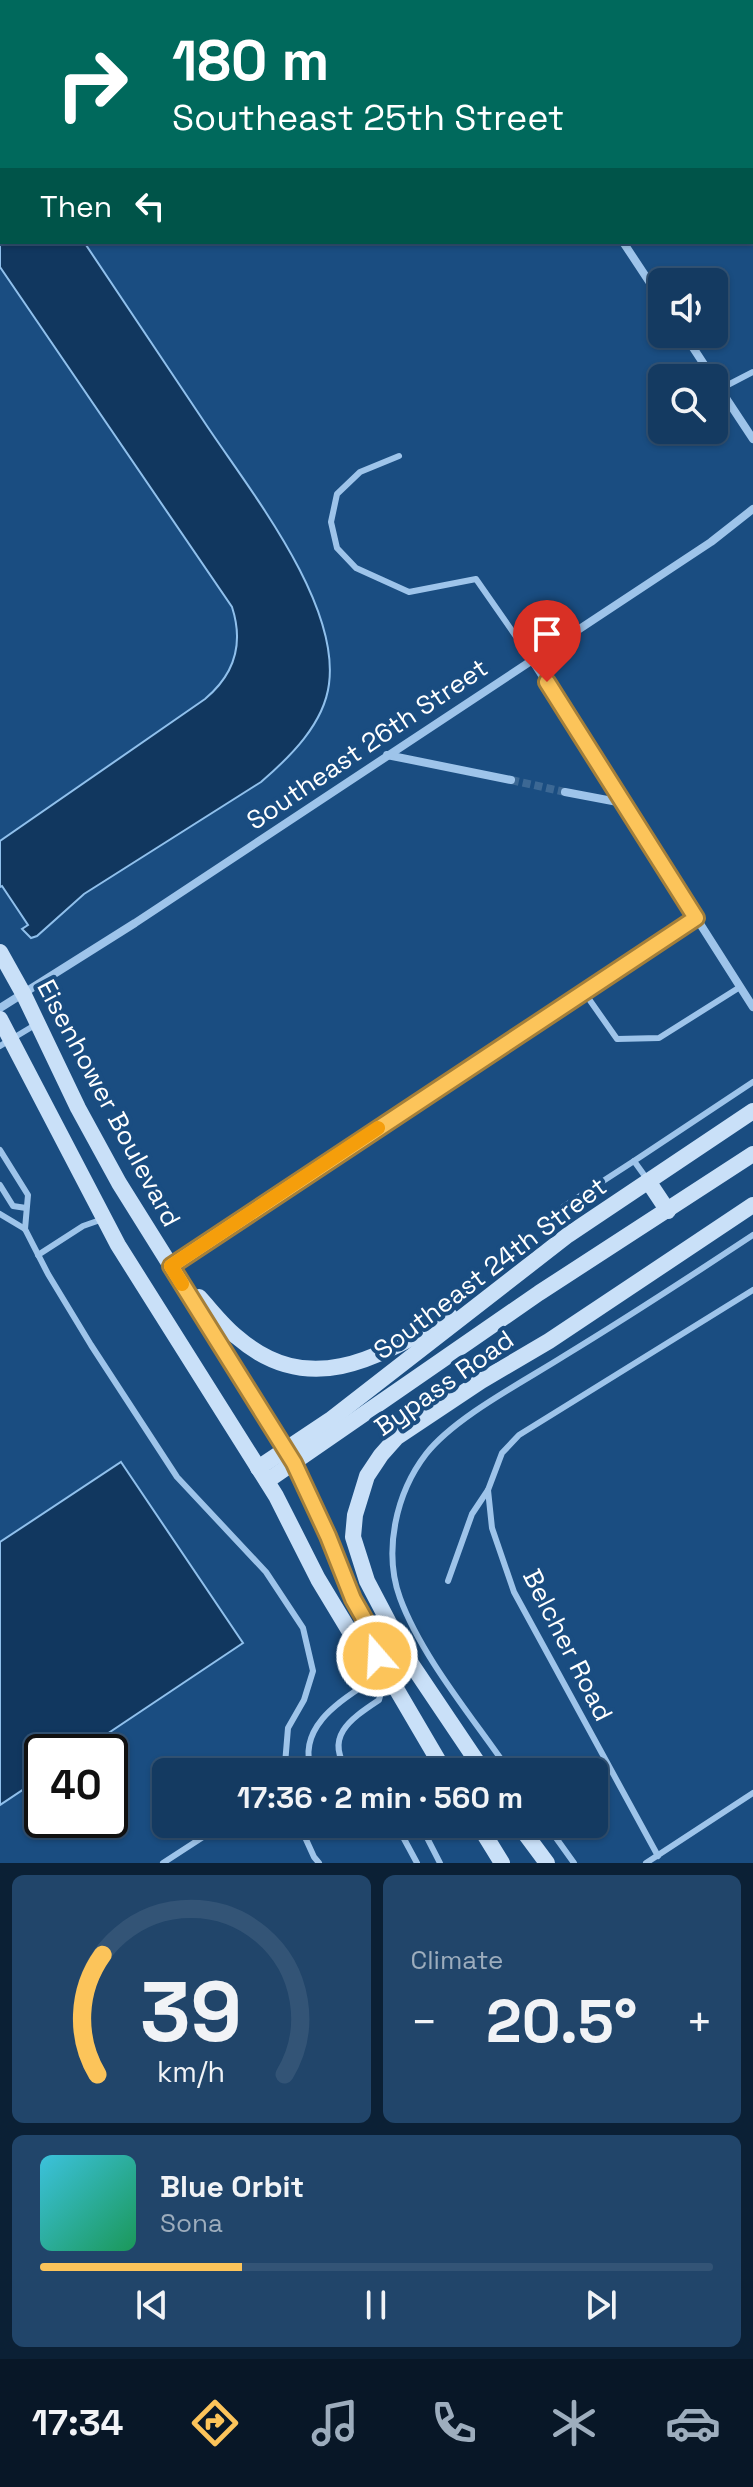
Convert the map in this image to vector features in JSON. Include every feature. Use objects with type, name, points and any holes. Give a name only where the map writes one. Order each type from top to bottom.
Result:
[{"type":"street","points":[[624,244],[648,280]]},
{"type":"street","points":[[728,401],[753,439]]},
{"type":"street","name":"Southeast 26th Street","points":[[0,1008],[711,542],[753,509]]},
{"type":"street","points":[[531,658],[753,1007]]},
{"type":"street","points":[[387,755],[511,780]]},
{"type":"street","points":[[565,792],[623,803]]},
{"type":"street","points":[[502,1286],[401,1345],[369,1360],[345,1367],[315,1370],[290,1367],[263,1357],[236,1337],[171,1266],[696,918]]},
{"type":"street","name":"Eisenhower Boulevard","points":[[0,952],[119,1183],[290,1456],[353,1599],[370,1629],[386,1683],[436,1758]]},
{"type":"street","name":"Eisenhower Boulevard","points":[[0,1019],[5,1042],[103,1219],[262,1474],[350,1632],[377,1656]]},
{"type":"street","name":"Southeast 24th Street","points":[[290,1456],[330,1420],[568,1235],[753,1111]]},
{"type":"street","name":"Southeast 24th Street","points":[[262,1474],[753,1154]]},
{"type":"street","points":[[648,1181],[668,1211]]},
{"type":"street","name":"Bypass Road","points":[[475,1758],[408,1659],[367,1581],[353,1537],[355,1515],[367,1476],[397,1437],[481,1381],[549,1341],[753,1205]]},
{"type":"street","points":[[487,1838],[502,1863]]},
{"type":"street","points":[[528,1838],[547,1863]]},
{"type":"lane","points":[[728,385],[753,372]]},
{"type":"lane","points":[[399,456],[360,472],[337,494],[331,522],[337,548],[356,568],[409,592],[476,579],[531,658]]},
{"type":"lane","points":[[584,992],[617,1039],[659,1038],[740,987]]},
{"type":"lane","points":[[5,1042],[38,1024]]},
{"type":"lane","points":[[568,1235],[563,1207],[753,1082]]},
{"type":"lane","points":[[0,1150],[28,1195],[25,1229],[91,1345],[177,1477],[266,1572],[303,1628],[313,1671],[304,1700],[288,1728],[286,1758]]},
{"type":"lane","points":[[634,1161],[648,1181]]},
{"type":"lane","points":[[0,1185],[13,1206],[26,1208]]},
{"type":"lane","points":[[0,1214],[25,1229]]},
{"type":"lane","points":[[38,1255],[83,1226],[103,1219]]},
{"type":"lane","points":[[500,1758],[427,1651],[399,1595],[393,1535],[398,1511],[416,1468],[447,1431],[753,1235]]},
{"type":"lane","name":"Belcher Road","points":[[658,1856],[514,1592],[492,1528],[488,1490],[502,1453],[519,1435],[753,1290]]},
{"type":"lane","points":[[448,1581],[472,1514],[488,1490]]},
{"type":"lane","points":[[308,1758],[311,1738],[328,1711],[368,1683],[386,1683],[379,1700],[352,1718],[342,1732],[341,1758]]},
{"type":"lane","points":[[646,1863],[753,1793]]},
{"type":"lane","points":[[163,1863],[201,1838]]},
{"type":"lane","points":[[305,1838],[319,1863]]},
{"type":"lane","points":[[404,1838],[417,1863]]},
{"type":"lane","points":[[428,1838],[443,1863]]},
{"type":"lane","points":[[556,1838],[574,1863]]},
{"type":"water","points":[[0,244],[85,244],[287,546],[320,617],[329,652],[326,699],[313,726],[283,762],[261,782],[84,894],[31,938],[22,929],[28,925],[0,887],[0,841],[205,699],[230,669],[237,646],[237,633],[232,607],[0,267]]},
{"type":"water","points":[[121,1462],[243,1643],[107,1734],[24,1734],[24,1789],[0,1805],[0,1542]]},
{"type":"tunnel","points":[[511,780],[565,792]]},
{"type":"slow traffic","points":[[182,1284],[171,1266],[378,1128]]},
{"type":"route","points":[[377,1656],[370,1629],[353,1599],[305,1482],[171,1266],[696,918],[547,682]]}]
